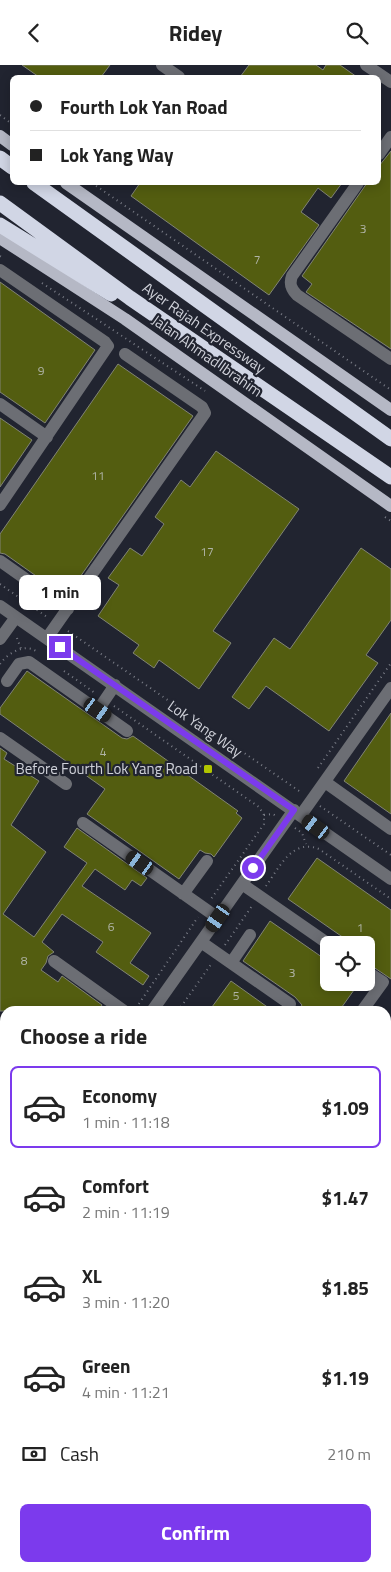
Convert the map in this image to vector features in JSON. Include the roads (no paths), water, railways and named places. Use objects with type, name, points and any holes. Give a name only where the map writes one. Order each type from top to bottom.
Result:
[{"type":"highway","name":"Ayer Rajah Expressway","points":[[37,185],[391,439]]},
{"type":"highway","name":"Ayer Rajah Expressway","points":[[0,203],[130,298],[391,477]]},
{"type":"highway","points":[[0,225],[113,295],[130,298]]},
{"type":"main road","points":[[69,185],[391,410]]},
{"type":"main road","name":"Jalan Ahmad Ibrahim","points":[[0,238],[125,319],[387,511]]},
{"type":"street","points":[[162,65],[177,75]]},
{"type":"street","points":[[366,65],[381,75]]},
{"type":"street","points":[[381,151],[391,137]]},
{"type":"street","points":[[357,185],[292,276],[290,283],[292,290],[297,295],[391,359]]},
{"type":"street","points":[[0,505],[108,346],[4,265]]},
{"type":"street","points":[[47,638],[205,413],[202,407],[125,354]]},
{"type":"street","points":[[0,404],[47,437]]},
{"type":"street","points":[[0,561],[68,609]]},
{"type":"street","name":"Lok Yang Way","points":[[0,605],[391,879]]},
{"type":"street","points":[[0,639],[16,617]]},
{"type":"street","points":[[7,681],[19,664],[27,661],[128,731]]},
{"type":"street","points":[[98,710],[115,685]]},
{"type":"street","points":[[160,1006],[201,942],[242,884],[297,813],[320,777],[391,688]]},
{"type":"street","points":[[0,738],[66,784]]},
{"type":"street","points":[[320,777],[391,829]]},
{"type":"street","points":[[83,823],[183,894],[205,907],[218,918]]},
{"type":"street","points":[[183,894],[207,861]]},
{"type":"street","points":[[242,884],[320,938]]},
{"type":"street","points":[[231,963],[250,935]]},
{"type":"street","points":[[201,942],[290,1004]]},
{"type":"street","points":[[54,961],[117,1006]]},
{"type":"street","points":[[366,1006],[383,982],[375,977]]},
{"type":"place","name":"Before Fourth Lok Yang Road","points":[[208,769]]}]
